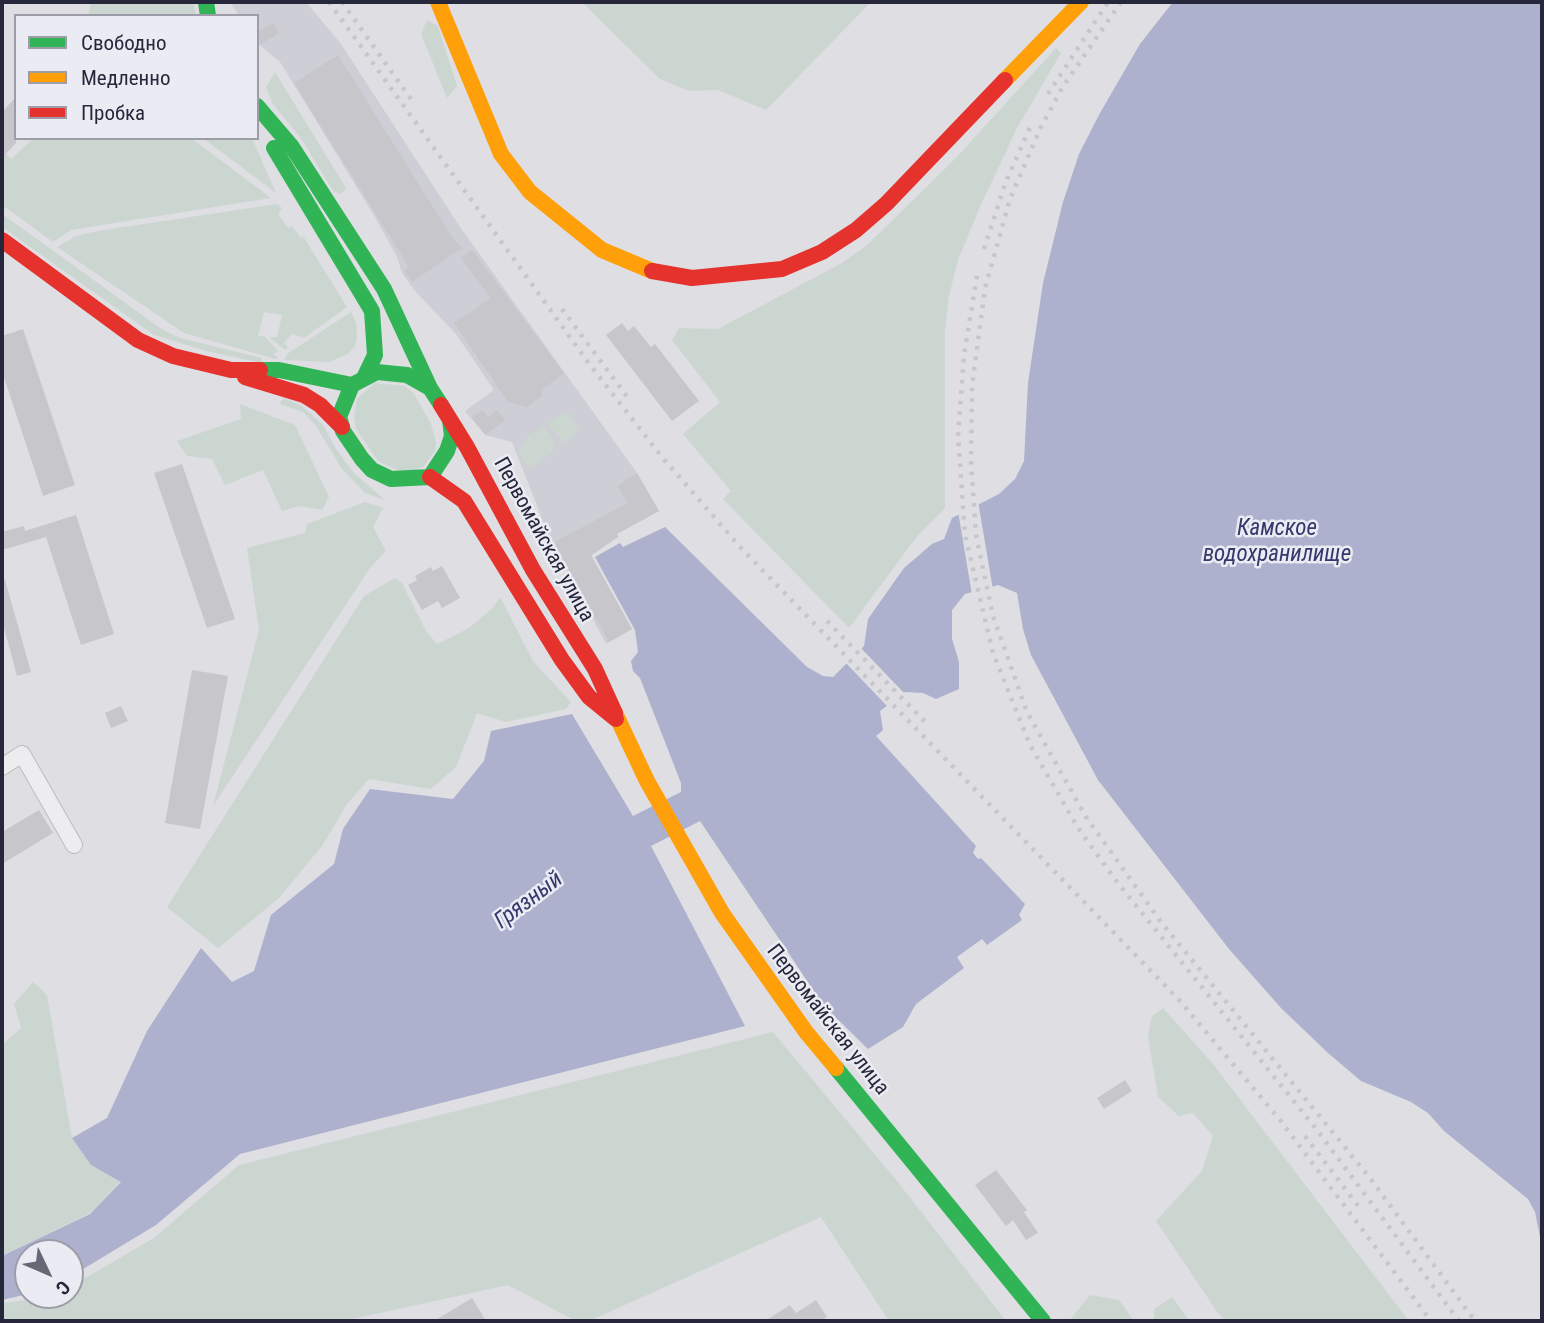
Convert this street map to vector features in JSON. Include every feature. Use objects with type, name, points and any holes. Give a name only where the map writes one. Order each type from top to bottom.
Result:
[{"type":"main road","points":[[439,2],[489,128],[502,154],[530,192],[602,250],[642,269],[692,278],[782,269],[822,252],[856,230],[886,204],[1081,2]]},
{"type":"main road","points":[[2,240],[138,340],[173,356],[231,370],[304,395],[320,405],[342,427],[362,459],[382,476],[398,479],[430,477],[447,450],[452,436],[450,420],[430,388],[384,289],[327,198],[292,148],[259,108]]},
{"type":"main road","points":[[259,118],[268,139],[372,311],[376,338],[374,355],[341,406],[342,427]]},
{"type":"main road","points":[[231,370],[279,370],[359,381],[377,372],[407,374],[430,388]]},
{"type":"main road","name":"Первомайская улица","points":[[450,420],[533,570],[595,669],[647,781],[684,850],[739,940],[798,1021],[1043,1321]]},
{"type":"main road","name":"Первомайская улица","points":[[430,477],[464,500],[562,660],[589,697],[617,720]]},
{"type":"street","points":[[2,767],[22,754],[74,845]]},
{"type":"shaded area","points":[[91,2],[193,2],[196,14],[88,14]]},
{"type":"shaded area","points":[[230,2],[306,2],[341,44],[460,227],[637,473],[659,511],[617,534],[618,537],[591,556],[632,629],[606,644],[548,534],[512,442],[485,435],[465,411],[494,390],[456,334],[414,290],[401,271],[398,259],[375,217],[280,62],[259,45],[259,14],[238,14]]},
{"type":"shaded area","points":[[582,2],[871,2],[766,110],[718,90],[689,91],[660,79]]},
{"type":"shaded area","points":[[427,20],[438,26],[457,86],[447,98],[421,34]]},
{"type":"shaded area","points":[[1056,48],[1061,53],[1017,128],[979,209],[958,260],[949,296],[945,330],[945,508],[918,535],[849,628],[723,499],[731,491],[683,434],[720,402],[672,340],[679,328],[718,329],[842,263],[866,246],[956,158]]},
{"type":"shaded area","points":[[275,72],[346,188],[341,194],[334,192],[300,137],[273,104],[266,87]]},
{"type":"shaded area","points":[[32,140],[194,140],[271,198],[71,230],[53,242],[2,205],[2,150],[11,159]]},
{"type":"shaded area","points":[[206,140],[253,140],[276,193]]},
{"type":"shaded area","points":[[277,204],[282,208],[278,214],[288,228],[292,226],[301,238],[303,236],[347,307],[304,338],[292,334],[284,343],[288,347],[285,350],[269,337],[277,337],[282,315],[264,312],[258,336],[264,336],[278,351],[273,354],[278,357],[276,359],[184,333],[57,247],[76,236],[104,230]]},
{"type":"shaded area","points":[[2,214],[163,330],[180,338],[262,358],[262,363],[210,352],[154,335],[2,227]]},
{"type":"shaded area","points":[[351,312],[356,322],[357,338],[355,346],[348,354],[329,362],[284,360],[287,354]]},
{"type":"shaded area","points":[[375,383],[405,386],[414,394],[431,424],[436,442],[435,451],[423,467],[404,473],[378,461],[356,429],[354,417],[357,399]]},
{"type":"shaded area","points":[[283,398],[301,405],[323,425],[336,449],[354,473],[385,500],[365,493],[342,469],[316,426],[303,412],[280,404]]},
{"type":"shaded area","points":[[240,404],[295,425],[329,497],[322,510],[299,506],[282,511],[263,470],[225,485],[212,459],[187,456],[177,441],[241,419]]},
{"type":"shaded area","points":[[567,411],[580,431],[564,443],[547,424]]},
{"type":"shaded area","points":[[544,426],[556,443],[553,446],[555,450],[530,469],[518,452],[528,436]]},
{"type":"shaded area","points":[[365,502],[383,508],[373,527],[386,551],[370,568],[213,806],[259,630],[247,548],[305,533],[307,524]]},
{"type":"shaded area","points":[[395,578],[402,583],[426,631],[437,644],[469,628],[493,608],[500,597],[533,661],[571,702],[566,709],[506,722],[477,713],[456,767],[431,789],[369,779],[347,804],[322,846],[278,899],[218,948],[167,907],[364,596]]},
{"type":"shaded area","points":[[33,982],[47,995],[72,1138],[91,1165],[121,1181],[90,1213],[37,1239],[14,1239],[14,1250],[2,1256],[2,1045],[21,1028],[14,1004]]},
{"type":"shaded area","points":[[1163,1008],[1213,1064],[1409,1321],[1225,1321],[1218,1313],[1156,1221],[1202,1171],[1213,1136],[1193,1113],[1179,1116],[1158,1097],[1148,1037],[1152,1016]]},
{"type":"shaded area","points":[[773,1032],[897,1181],[1006,1321],[889,1321],[821,1217],[589,1321],[576,1321],[508,1285],[343,1321],[2,1321],[2,1303],[14,1302],[14,1309],[84,1309],[84,1279],[154,1238],[239,1165]]},
{"type":"shaded area","points":[[1090,1295],[1119,1300],[1134,1321],[1069,1321]]},
{"type":"shaded area","points":[[1172,1297],[1190,1321],[1154,1321],[1154,1309]]},
{"type":"water","name":"Камское водохранилище","points":[[1173,2],[1542,2],[1542,1247],[1535,1212],[1528,1199],[1444,1131],[1428,1113],[1411,1102],[1361,1081],[1281,1008],[1229,949],[1098,780],[1031,655],[1017,593],[998,585],[965,594],[952,610],[952,639],[959,662],[959,689],[936,699],[923,693],[905,692],[880,711],[883,730],[876,736],[976,846],[973,853],[978,859],[981,858],[1025,904],[1019,915],[1022,920],[987,945],[982,939],[957,957],[964,968],[916,1004],[903,1027],[868,1049],[824,1006],[700,821],[651,846],[745,1026],[240,1154],[156,1225],[84,1269],[84,1239],[38,1239],[90,1214],[121,1182],[91,1165],[72,1138],[107,1118],[147,1031],[201,948],[232,982],[254,971],[271,915],[334,864],[343,829],[370,789],[453,799],[484,761],[491,731],[572,714],[633,816],[681,792],[681,783],[640,678],[633,671],[631,661],[638,652],[635,630],[595,557],[620,543],[623,547],[665,527],[807,667],[823,676],[833,677],[864,646],[868,619],[904,568],[932,544],[944,539],[952,518],[999,494],[1015,479],[1024,461],[1028,383],[1043,283],[1063,202],[1079,154],[1140,44]]},
{"type":"water","name":"Камское водохранилище","points":[[14,1250],[14,1297],[2,1300],[2,1256]]},
{"type":"pier","points":[[978,501],[993,590],[972,595],[958,511]]},
{"type":"pier","points":[[859,646],[906,695],[888,707],[844,661]]},
{"type":"building","points":[[273,23],[279,33],[261,44],[259,31]]},
{"type":"building","points":[[338,55],[451,236],[462,248],[412,282],[404,270],[409,267],[294,83]]},
{"type":"building","points":[[14,99],[16,143],[2,158],[2,112]]},
{"type":"building","points":[[472,250],[564,373],[540,391],[543,395],[527,407],[508,402],[454,323],[491,298],[461,258]]},
{"type":"building","points":[[622,323],[628,331],[634,326],[651,347],[655,344],[699,401],[672,421],[606,335]]},
{"type":"building","points":[[23,329],[75,485],[43,496],[2,371],[2,336]]},
{"type":"building","points":[[482,410],[488,417],[497,410],[505,420],[486,435],[472,418]]},
{"type":"building","points":[[182,464],[235,619],[207,628],[154,473]]},
{"type":"building","points":[[637,473],[659,511],[617,534],[618,537],[591,555],[632,629],[609,642],[554,542],[628,503],[617,486]]},
{"type":"building","points":[[76,515],[114,634],[81,645],[46,537],[2,550],[2,532],[24,526],[25,531]]},
{"type":"building","points":[[442,566],[460,598],[442,608],[438,601],[422,610],[408,585],[417,580],[415,576],[431,567],[433,571]]},
{"type":"building","points":[[2,580],[5,580],[31,672],[17,676],[2,620]]},
{"type":"building","points":[[192,670],[228,676],[200,829],[165,823]]},
{"type":"building","points":[[121,706],[128,721],[111,728],[105,713]]},
{"type":"building","points":[[39,810],[53,833],[2,864],[2,832]]},
{"type":"building","points":[[1125,1080],[1132,1091],[1104,1109],[1097,1098]]},
{"type":"building","points":[[996,1170],[1027,1210],[1024,1212],[1038,1233],[1026,1240],[1013,1220],[1006,1226],[975,1185]]},
{"type":"building","points":[[472,1298],[486,1321],[434,1321]]},
{"type":"building","points":[[816,1300],[827,1317],[820,1321],[765,1321],[790,1305],[796,1313]]},
{"type":"railway","points":[[329,2],[590,365],[662,457],[741,548],[1180,1001],[1280,1120],[1431,1321]]},
{"type":"railway","points":[[342,2],[411,99]]},
{"type":"railway","points":[[1048,94],[1108,2]]},
{"type":"railway","points":[[1121,2],[1062,88],[1040,129],[1010,199],[985,288],[972,386],[971,461],[976,535],[993,616],[1027,712],[1086,817],[1161,922],[1370,1178],[1475,1321]]},
{"type":"railway","points":[[984,249],[1005,184],[1031,125]]},
{"type":"railway","points":[[977,276],[964,355],[958,436],[965,535],[993,653],[1030,745],[1078,828],[1117,882],[1317,1130],[1459,1321]]},
{"type":"railway","points":[[562,309],[631,402]]},
{"type":"railway","points":[[827,621],[929,726]]},
{"type":"railway","points":[[1305,1136],[1362,1211]]},
{"type":"traffic: fast","points":[[206,2],[208,14]]},
{"type":"traffic: fast","points":[[259,108],[292,147],[384,289],[430,388]]},
{"type":"traffic: fast","points":[[274,148],[372,311],[375,355],[365,376]]},
{"type":"traffic: fast","points":[[260,370],[279,370],[352,385]]},
{"type":"traffic: fast","points":[[441,405],[430,388],[407,375],[377,372],[352,385],[339,417],[343,431],[362,459],[372,470],[391,479],[430,477],[447,451],[452,436],[450,420]]},
{"type":"traffic: fast","points":[[836,1068],[1043,1321]]},
{"type":"traffic: slow","points":[[438,2],[501,154],[530,192],[602,250],[652,271]]},
{"type":"traffic: slow","points":[[1005,80],[1081,2]]},
{"type":"traffic: slow","points":[[615,713],[647,781],[722,913],[806,1032],[836,1068]]},
{"type":"traffic: jam","points":[[652,271],[692,278],[782,269],[822,252],[856,230],[886,204],[1005,80]]},
{"type":"traffic: jam","points":[[2,240],[138,340],[173,356],[231,370],[260,370]]},
{"type":"traffic: jam","points":[[245,377],[304,395],[320,405],[342,427]]},
{"type":"traffic: jam","points":[[441,405],[467,447],[533,570],[595,669],[615,713]]},
{"type":"traffic: jam","points":[[430,477],[464,501],[562,660],[589,697],[616,719]]},
{"type":"water label","name":"Грязный","points":[[529,901]]}]
